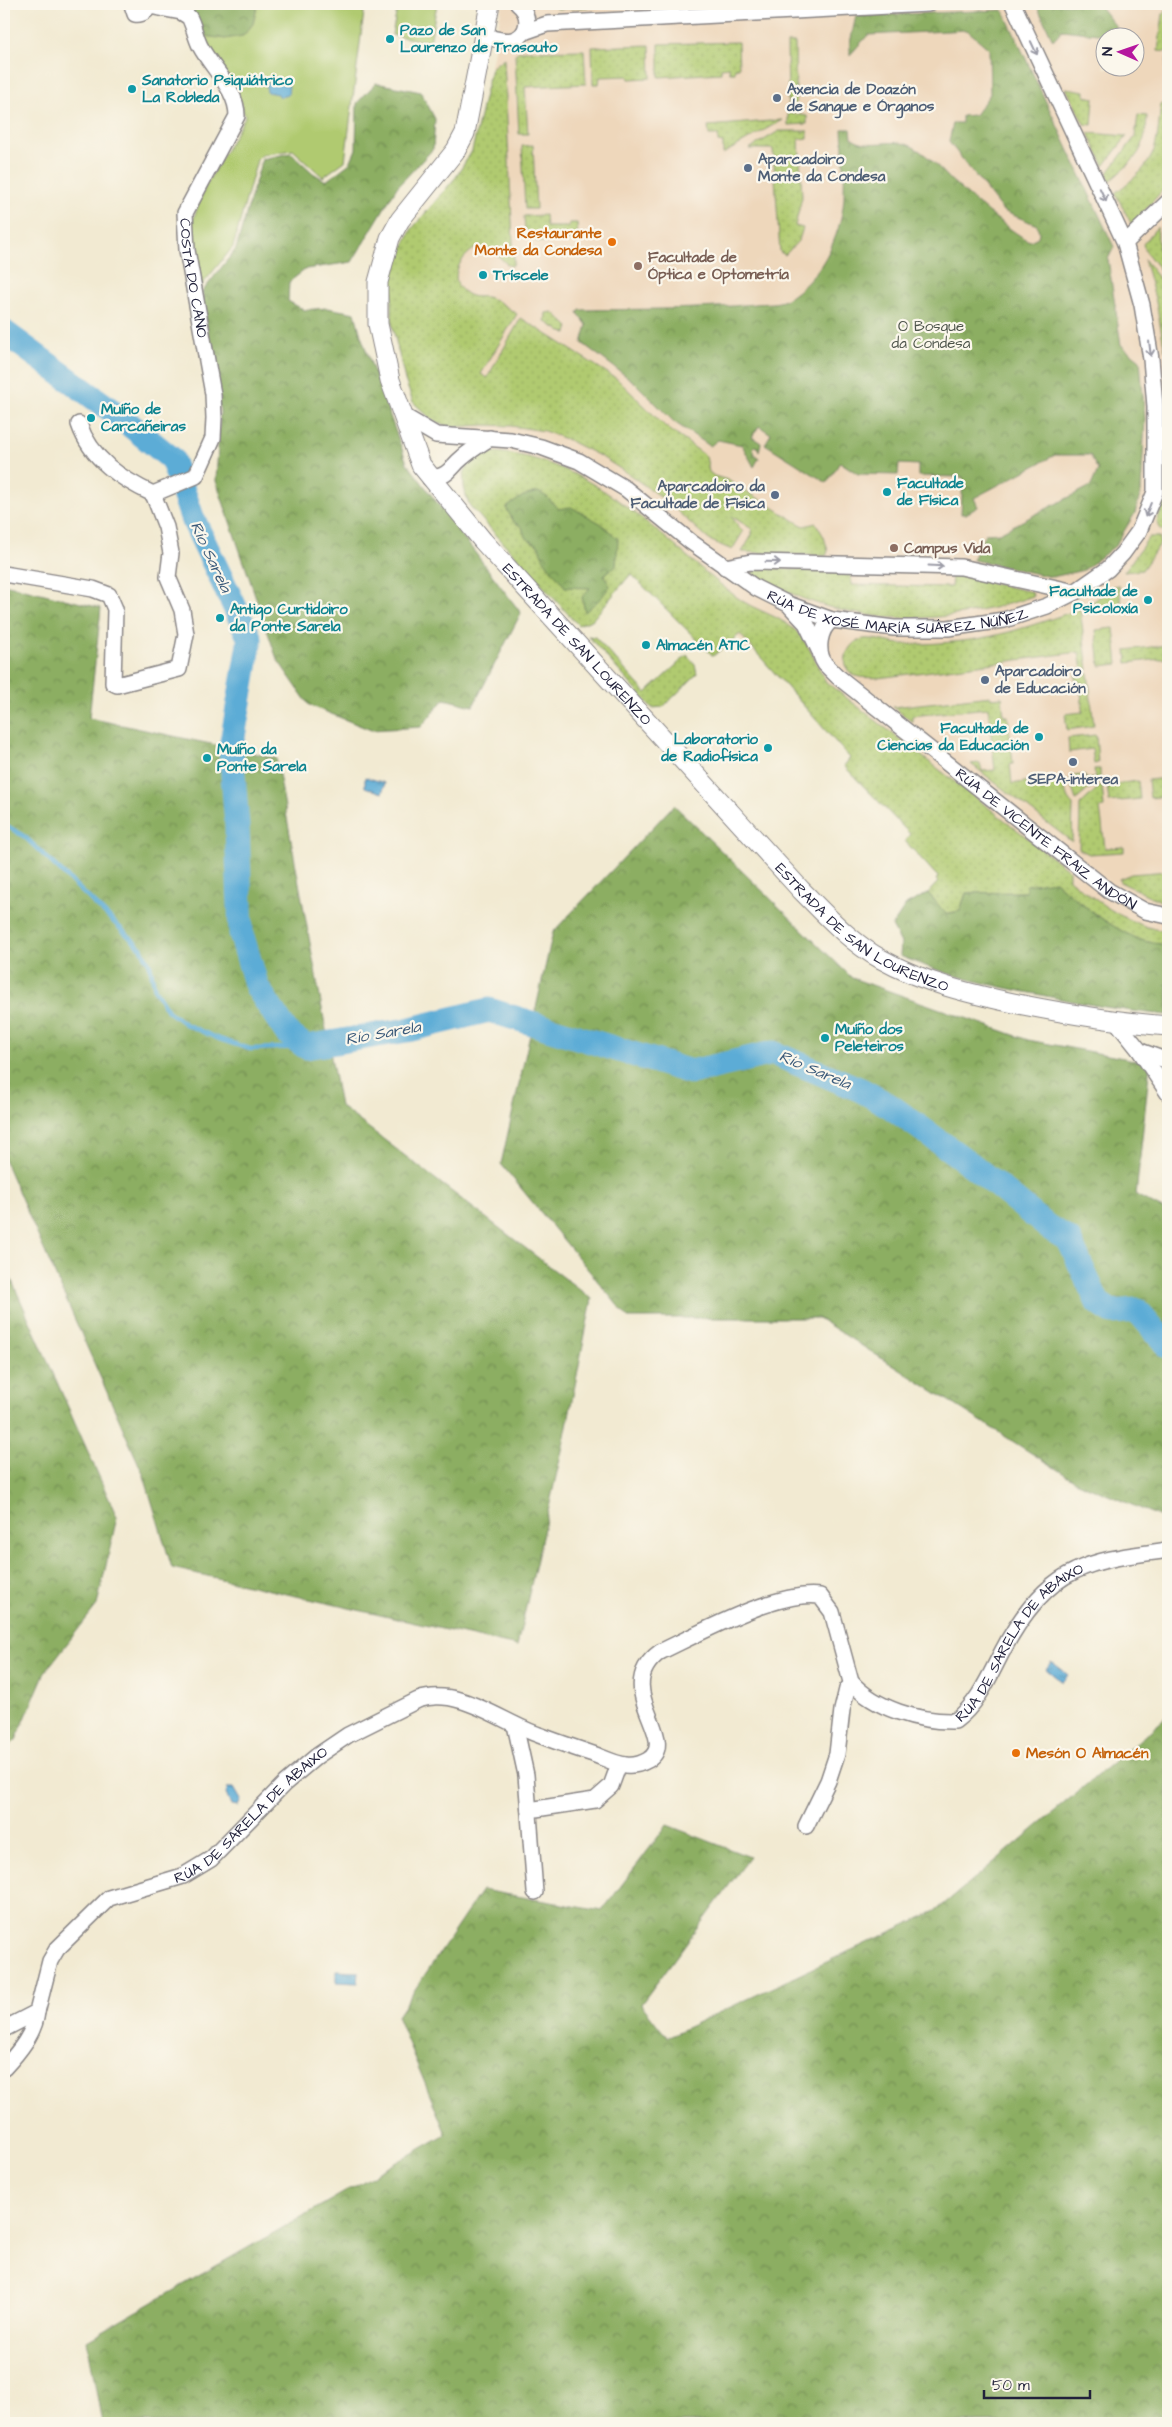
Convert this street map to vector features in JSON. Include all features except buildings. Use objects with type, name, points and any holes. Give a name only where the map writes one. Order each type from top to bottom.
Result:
[{"type":"street","name":"ESTRADA DE SAN LOURENZO","points":[[490,4],[465,133],[456,150],[400,220],[390,238],[382,260],[377,296],[378,324],[390,380],[416,455],[430,479],[483,541],[710,791],[801,890],[849,938],[881,959],[939,985],[1000,1000],[1116,1022],[1168,1026]]},
{"type":"street","points":[[484,36],[507,41],[514,40],[524,32],[547,24],[928,4]]},
{"type":"street","name":"RÚA DE XOSÉ MARÍA SUÁREZ NÚÑEZ","points":[[441,435],[511,440],[541,447],[579,462],[626,489],[691,542],[756,588],[788,604],[832,620],[894,628],[948,628],[1004,620],[1047,606],[1075,592],[1108,569],[1123,553],[1139,531],[1155,492],[1155,406],[1149,343],[1142,305],[1126,243],[1013,4]]},
{"type":"street","name":"COSTA DO CANO","points":[[132,5],[135,14],[138,15],[149,5],[189,17],[198,43],[234,95],[237,106],[237,116],[184,213],[186,250],[213,394],[214,418],[212,438],[196,476],[156,493]]},
{"type":"street","points":[[518,5],[528,20],[524,32]]},
{"type":"street","points":[[518,5],[547,24]]},
{"type":"street","points":[[1126,243],[1168,202]]},
{"type":"street","name":"RÚA DE XOSÉ MARÍA SUÁREZ NÚÑEZ","points":[[402,415],[454,442],[460,458]]},
{"type":"street","points":[[4,574],[93,589],[109,595],[115,609],[113,684],[117,685],[179,669],[186,634],[182,610],[168,577],[170,553],[166,527],[156,493],[119,476],[106,465],[82,433],[79,424]]},
{"type":"street","points":[[416,455],[423,440],[441,435]]},
{"type":"street","points":[[430,479],[444,476],[454,469],[460,458],[490,438]]},
{"type":"street","name":"RÚA DE XOSÉ MARÍA SUÁREZ NÚÑEZ","points":[[725,567],[751,562],[961,567],[1075,592]]},
{"type":"street","name":"RÚA DE VICENTE FRAIZ ANDÓN","points":[[788,604],[806,624],[824,663],[837,676],[1109,891],[1145,911],[1168,916]]},
{"type":"street","points":[[824,663],[820,640],[826,624],[832,620]]},
{"type":"street","points":[[832,620],[829,638],[830,653],[837,676]]},
{"type":"street","points":[[1116,1022],[1140,1051],[1168,1093]]},
{"type":"street","points":[[1140,1051],[1168,1061]]},
{"type":"street","name":"RÚA DE SARELA DE ABAIXO","points":[[4,2068],[29,2036],[36,2021],[50,1961],[57,1949],[109,1898],[183,1876],[211,1859],[293,1776],[348,1735],[429,1696],[445,1696],[461,1700],[515,1725],[619,1764],[634,1765],[654,1755],[658,1749],[657,1738],[642,1698],[640,1684],[645,1666],[652,1658],[667,1648],[754,1610],[794,1596],[820,1596],[828,1604],[835,1621],[852,1684],[866,1696],[895,1710],[922,1719],[955,1721],[966,1713],[974,1702],[1010,1636],[1032,1605],[1056,1584],[1074,1571],[1105,1560],[1168,1550]]},
{"type":"street","points":[[806,1826],[828,1781],[837,1754],[842,1710],[847,1689],[852,1684]]},
{"type":"street","points":[[515,1725],[526,1775],[535,1892]]},
{"type":"street","points":[[529,1810],[595,1800],[610,1786],[619,1764]]},
{"type":"street","points":[[4,2029],[37,2012]]},
{"type":"shaded area","name":"Campus Vida","points":[[502,4],[1168,4],[1168,1008],[796,682],[442,414],[406,244],[476,153]]},
{"type":"green space","points":[[176,4],[258,4],[253,24],[243,36],[225,39],[204,36]]},
{"type":"green space","points":[[258,4],[365,4],[345,161],[323,177],[293,150],[262,155],[257,160],[233,247],[201,286],[191,225],[205,187],[245,117],[240,100],[201,41],[204,36],[225,39],[243,36],[253,24]]},
{"type":"green space","points":[[398,4],[437,4],[430,42],[392,35]]},
{"type":"green space","points":[[550,4],[655,4],[558,9]]},
{"type":"green space","points":[[1036,4],[1098,4],[1117,28],[1094,28],[1094,34],[1062,30],[1053,40]]},
{"type":"green space","name":"O Bosque da Condesa","points":[[1003,10],[1114,247],[1108,259],[1121,345],[1140,360],[1145,419],[1141,492],[1135,513],[1115,546],[1084,570],[1052,577],[973,560],[985,534],[999,533],[1091,486],[1098,470],[1090,455],[1055,455],[974,498],[978,507],[966,514],[961,514],[963,477],[918,476],[918,465],[899,464],[898,475],[858,474],[840,462],[827,483],[765,444],[771,434],[759,426],[752,437],[761,443],[759,451],[757,446],[753,447],[755,455],[759,458],[754,467],[742,445],[718,440],[710,446],[674,422],[634,382],[582,343],[587,325],[578,313],[580,310],[733,306],[775,303],[785,300],[809,281],[818,269],[833,242],[838,228],[844,198],[842,129],[851,129],[852,138],[860,142],[899,143],[915,148],[1006,226],[1030,241],[1038,237],[1037,225],[1003,211],[949,142],[953,123],[962,123],[962,116],[975,115],[990,94],[989,49],[967,30],[868,35],[850,55],[850,43],[856,16]]},
{"type":"green space","points":[[1168,11],[1168,52],[1158,51],[1163,14]]},
{"type":"green space","points":[[738,42],[739,68],[735,68],[735,73],[730,73],[729,67],[721,68],[721,73],[659,77],[659,44]]},
{"type":"green space","points":[[787,43],[795,43],[796,104],[788,104]]},
{"type":"green space","points":[[650,45],[651,78],[629,79],[628,76],[600,77],[599,84],[593,84],[592,47]]},
{"type":"green space","points":[[584,50],[586,84],[525,87],[528,134],[519,134],[515,54],[520,51]]},
{"type":"green space","points":[[1168,52],[1168,68],[1166,68]]},
{"type":"green space","points":[[504,58],[514,263],[512,266],[508,265],[492,250],[480,246],[467,254],[458,267],[456,275],[460,288],[467,294],[493,299],[517,314],[481,374],[487,378],[521,318],[617,379],[666,427],[706,456],[709,472],[714,476],[728,480],[804,526],[816,523],[824,537],[828,551],[826,556],[742,552],[752,535],[752,529],[731,516],[743,532],[732,550],[709,540],[666,501],[630,475],[600,456],[568,440],[544,431],[511,426],[453,427],[444,425],[432,420],[413,402],[405,380],[392,324],[392,282],[398,259],[411,230],[456,177],[472,151],[491,68]]},
{"type":"green space","points":[[376,83],[421,92],[435,119],[433,149],[397,187],[352,262],[306,269],[289,282],[288,301],[304,310],[327,308],[355,313],[361,336],[407,463],[521,613],[473,706],[444,699],[421,727],[371,730],[309,705],[277,659],[216,481],[220,412],[202,292],[236,249],[262,159],[291,153],[313,173],[326,181],[350,163],[356,149],[357,103]]},
{"type":"green space","points":[[1066,88],[1085,91],[1085,96],[1094,98],[1092,125],[1084,124]]},
{"type":"green space","points":[[1161,104],[1168,105],[1168,184],[1132,225],[1115,193],[1139,173],[1152,155],[1158,134]]},
{"type":"green space","points":[[788,113],[807,116],[807,124],[788,125]]},
{"type":"green space","points":[[1138,115],[1147,116],[1142,146],[1133,160],[1110,181],[1107,174],[1135,137]]},
{"type":"green space","points":[[782,120],[723,154],[723,143],[718,142],[718,135],[709,135],[708,126]]},
{"type":"green space","points":[[779,131],[808,131],[808,138],[799,139],[802,197],[795,226],[803,228],[799,240],[785,255],[780,252],[773,149],[749,149]]},
{"type":"green space","points":[[1088,133],[1127,136],[1104,166]]},
{"type":"green space","points":[[533,145],[536,209],[525,209],[522,146]]},
{"type":"green space","points":[[545,215],[546,227],[568,227],[569,223],[577,223],[578,240],[538,242],[525,232],[524,216]]},
{"type":"green space","points":[[1157,227],[1159,251],[1168,254],[1168,280],[1146,252],[1143,244]]},
{"type":"green space","points":[[1144,259],[1168,289],[1168,351],[1165,351],[1156,302]]},
{"type":"green space","points":[[553,312],[569,327],[567,333],[561,332],[545,321],[546,313]]},
{"type":"green space","points":[[494,452],[531,458],[565,470],[596,486],[626,506],[738,598],[795,630],[812,654],[826,682],[1069,870],[1069,879],[1092,897],[1127,919],[1168,932],[1168,946],[1142,940],[1116,928],[1084,906],[1055,881],[1026,892],[966,893],[960,911],[945,914],[928,893],[938,882],[936,880],[938,877],[905,841],[910,834],[844,766],[850,758],[740,634],[713,656],[631,574],[592,620],[578,625],[470,506],[464,487],[465,470],[475,458]]},
{"type":"green space","points":[[538,492],[547,497],[558,509],[571,507],[600,523],[618,539],[616,566],[604,575],[610,586],[601,598],[585,612],[582,597],[590,588],[565,587],[546,563],[539,546],[525,537],[522,527],[514,522],[506,508],[523,496]]},
{"type":"green space","points":[[1165,498],[1168,499],[1168,526],[1167,529],[1161,530],[1157,522]]},
{"type":"green space","points":[[1149,537],[1160,537],[1160,544],[1142,570],[1124,572]]},
{"type":"green space","points":[[754,568],[851,571],[851,585],[951,587],[952,574],[1032,592],[1033,596],[979,611],[924,618],[896,618],[840,610],[798,597],[754,575],[752,572]]},
{"type":"green space","points":[[4,584],[101,608],[89,718],[276,758],[340,1106],[592,1299],[563,1446],[517,1646],[172,1568],[144,1476],[4,1159]]},
{"type":"green space","points":[[1119,585],[1121,604],[1088,608],[1088,606],[1113,586]]},
{"type":"green space","points":[[1080,609],[1088,670],[1082,670],[1079,652],[878,678],[855,676],[846,666],[845,661],[848,651],[859,640],[869,639],[901,644],[916,644],[977,639],[1022,628]]},
{"type":"green space","points":[[1114,628],[1118,664],[1100,666],[1096,630]]},
{"type":"green space","points":[[588,636],[595,637],[646,693],[687,655],[695,664],[697,674],[663,707],[652,708]]},
{"type":"green space","points":[[1168,645],[1168,658],[1127,663],[1126,650]]},
{"type":"green space","points":[[1088,673],[1094,726],[1067,730],[1065,714],[1083,712],[1080,682],[1076,682],[1075,674]]},
{"type":"green space","points":[[991,696],[991,698],[1002,697],[1004,716],[1008,716],[1013,764],[1010,764],[1012,784],[1031,781],[1032,784],[1066,780],[1066,794],[1068,800],[1073,805],[1072,842],[971,764],[980,763],[982,771],[995,770],[988,708],[912,716],[912,722],[893,707]]},
{"type":"green space","points":[[1096,735],[1098,763],[1094,764],[1092,749],[1069,752],[1068,738]]},
{"type":"green space","points":[[1094,769],[1100,769],[1100,780],[1076,800],[1069,779],[1072,779],[1072,776],[1085,775],[1086,779],[1095,778]]},
{"type":"green space","points":[[1168,778],[1168,796],[1150,798],[1148,780]]},
{"type":"green space","points":[[1138,781],[1140,799],[1109,802],[1107,785]]},
{"type":"green space","points":[[1102,784],[1104,807],[1100,808],[1105,848],[1124,847],[1124,852],[1089,854],[1079,849],[1080,805]]},
{"type":"green space","points":[[674,805],[852,978],[1028,1040],[1150,1063],[1136,1195],[1168,1212],[1168,1520],[1077,1482],[818,1318],[628,1318],[501,1164],[553,932]]},
{"type":"green space","points":[[1168,871],[1168,903],[1120,882],[1119,879],[1131,874]]},
{"type":"green space","points":[[1055,881],[1084,906],[1116,928],[1142,940],[1168,946],[1168,1015],[1069,1001],[1001,987],[950,974],[900,956],[901,943],[892,926],[906,905],[928,893],[946,914],[960,911],[966,893],[1026,892],[1026,885]]},
{"type":"green space","points":[[4,1263],[117,1517],[97,1605],[45,1672],[16,1740],[4,1750]]},
{"type":"green space","points":[[1168,1716],[1168,2423],[102,2423],[87,2340],[446,2134],[397,2016],[482,1890],[602,1911],[667,1825],[750,1857],[641,2004],[667,2037],[937,1910]]},
{"type":"water","points":[[270,81],[289,85],[288,95],[280,97],[278,94],[267,92],[266,86]]},
{"type":"water","points":[[365,777],[385,783],[382,793],[365,787]]},
{"type":"water","points":[[1051,1662],[1068,1675],[1062,1682],[1046,1669]]},
{"type":"water","points":[[228,1788],[234,1788],[241,1800],[238,1806],[231,1805],[226,1793]]},
{"type":"water","points":[[336,1971],[359,1972],[358,1983],[336,1982]]},
{"type":"waterway","name":"Río Sarela","points":[[4,332],[119,416],[172,459],[192,517],[250,639],[231,748],[237,826],[241,933],[257,987],[287,1033],[306,1047],[407,1030],[489,1010],[691,1072],[773,1053],[861,1090],[890,1106],[973,1166],[1048,1227],[1069,1240],[1098,1303],[1112,1312],[1137,1310],[1168,1346]]},
{"type":"waterway","points":[[4,824],[25,837],[141,948],[150,965],[155,990],[168,1011],[185,1024],[219,1039],[250,1049],[306,1047]]},
{"type":"place","name":"Pazo de San Lourenzo de Trasouto","points":[[390,39]]},
{"type":"place","name":"Sanatorio Psiquiátrico La Robleda","points":[[132,89]]},
{"type":"place","name":"Axencia de Doazón de Sangue e Órganos","points":[[777,98]]},
{"type":"place","name":"Aparcadoiro Monte da Condesa","points":[[748,168]]},
{"type":"place","name":"Restaurante Monte da Condesa","points":[[612,242]]},
{"type":"place","name":"Facultade de Óptica e Optometría","points":[[638,266]]},
{"type":"place","name":"Tríscele","points":[[483,275]]},
{"type":"place","name":"Muíño de Carcañeiras","points":[[91,418]]},
{"type":"place","name":"Facultade de Física","points":[[887,492]]},
{"type":"place","name":"Aparcadoiro da Facultade de Física","points":[[775,495]]},
{"type":"place","name":"Campus Vida","points":[[894,548]]},
{"type":"place","name":"Facultade de Psicoloxía","points":[[1148,600]]},
{"type":"place","name":"Antigo Curtidoiro da Ponte Sarela","points":[[220,618]]},
{"type":"place","name":"Almacén ATIC","points":[[646,645]]},
{"type":"place","name":"Aparcadoiro de Educación","points":[[985,680]]},
{"type":"place","name":"Facultade de Ciencias da Educación","points":[[1039,737]]},
{"type":"place","name":"Laboratorio de Radiofísica","points":[[768,748]]},
{"type":"place","name":"Muíño da Ponte Sarela","points":[[207,758]]},
{"type":"place","name":"SEPA-interea","points":[[1073,762]]},
{"type":"place","name":"Muíño dos Peleteiros","points":[[825,1038]]},
{"type":"place","name":"Mesón O Almacén","points":[[1016,1753]]}]
